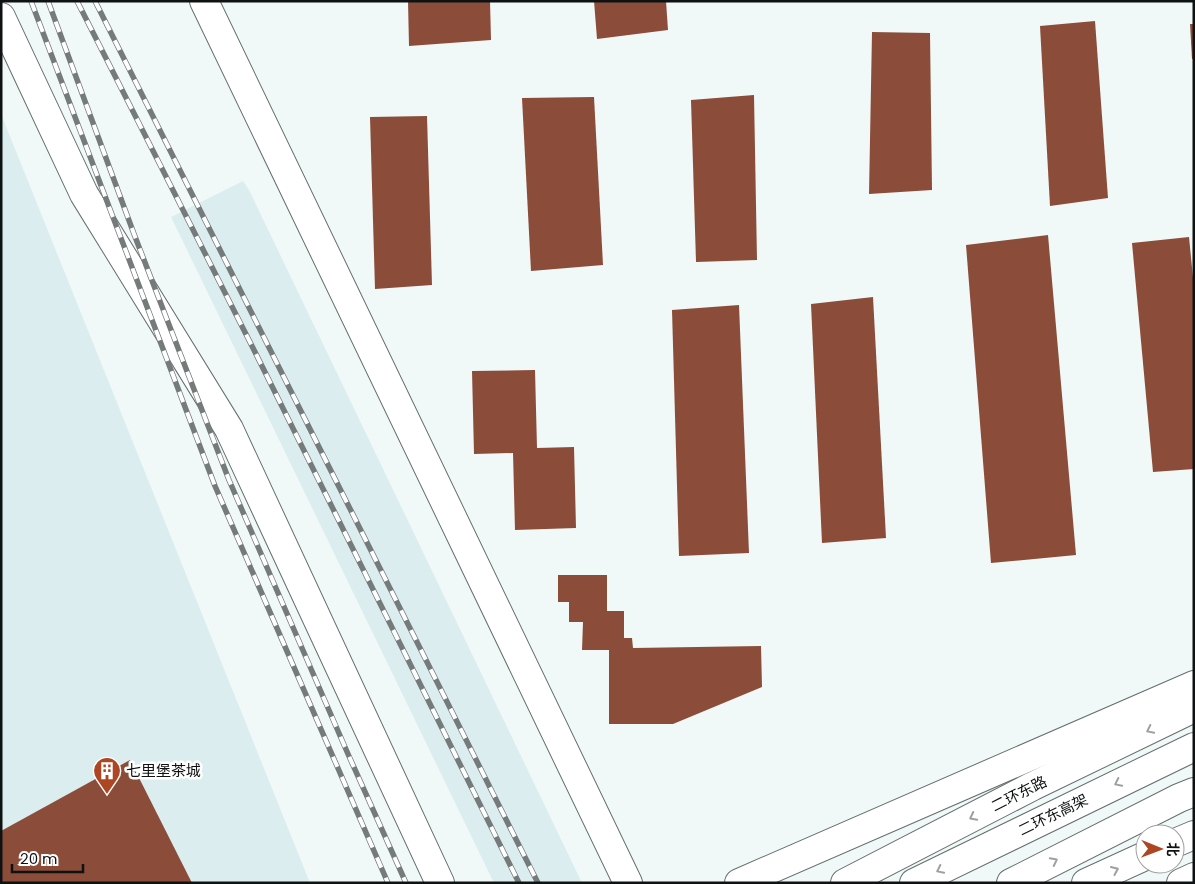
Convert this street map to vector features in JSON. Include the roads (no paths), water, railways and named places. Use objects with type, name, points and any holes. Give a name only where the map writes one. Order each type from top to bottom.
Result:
[{"type":"main road","points":[[204,1],[628,883]]},
{"type":"main road","points":[[1,17],[84,194],[229,430],[440,883]]},
{"type":"main road","points":[[739,883],[1194,686]]},
{"type":"main road","name":"二环东路","points":[[844,883],[1034,786],[1194,708]]},
{"type":"main road","name":"二环东高架","points":[[914,883],[1194,748]]},
{"type":"main road","points":[[1011,883],[1194,792]]},
{"type":"main road","points":[[1086,883],[1135,861]]},
{"type":"main road","points":[[1181,883],[1194,877]]},
{"type":"railway","points":[[31,1],[215,486],[388,883]]},
{"type":"railway","points":[[48,1],[134,234],[229,480],[406,883]]},
{"type":"railway","points":[[77,1],[253,348],[519,883]]},
{"type":"railway","points":[[95,1],[538,883]]},
{"type":"place","name":"七里堡茶城","points":[[107,795]]}]
